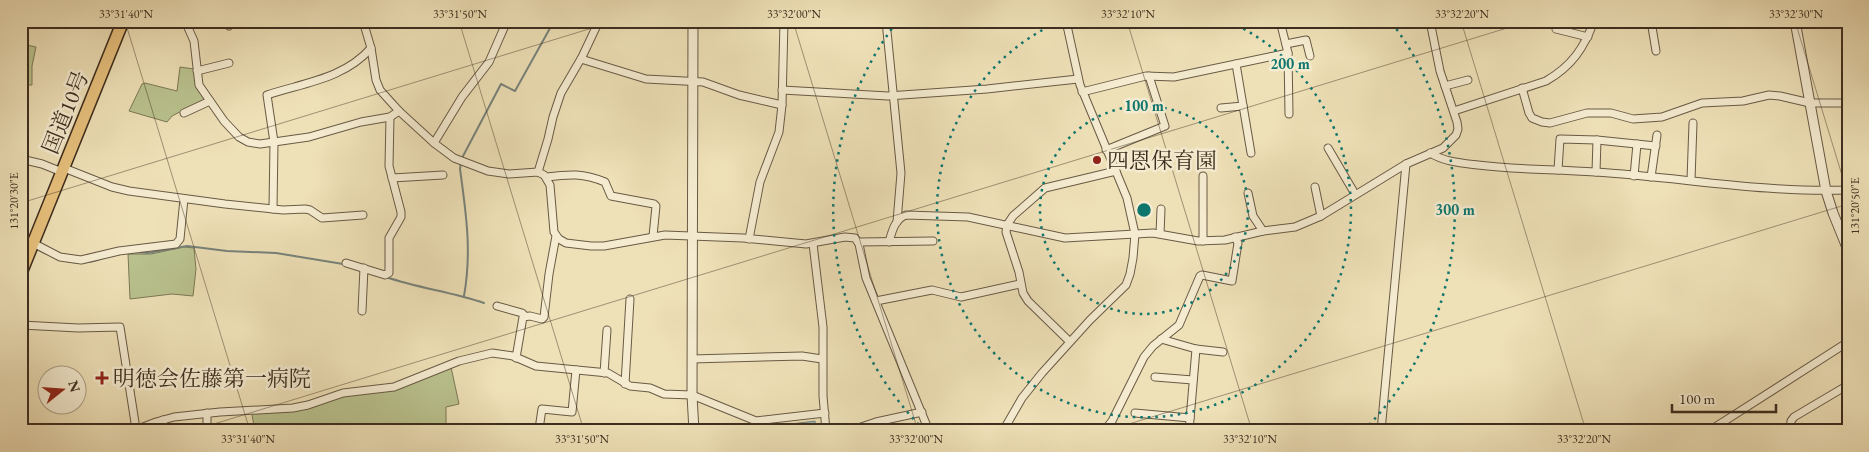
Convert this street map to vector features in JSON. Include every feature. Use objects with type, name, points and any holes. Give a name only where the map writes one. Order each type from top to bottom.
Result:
[{"type":"highway","name":"国道10号","points":[[21,273],[123,21]]},
{"type":"street","points":[[185,21],[194,41],[198,83],[224,121],[245,141],[255,144],[315,135],[362,122],[390,117],[399,111]]},
{"type":"street","points":[[363,21],[371,48],[378,87],[399,111],[434,143],[454,158],[488,171],[509,174],[538,172],[546,177],[550,185],[553,228],[556,236],[544,318],[525,316],[522,313],[497,306]]},
{"type":"street","points":[[434,143],[462,97],[489,62],[507,21]]},
{"type":"street","points":[[538,172],[554,111],[563,88],[581,59],[599,21]]},
{"type":"street","points":[[693,21],[692,395],[694,431]]},
{"type":"street","points":[[749,239],[761,176],[777,141],[782,105],[784,21]]},
{"type":"street","points":[[886,21],[901,173],[897,222],[889,242]]},
{"type":"street","points":[[1003,431],[1026,393],[1069,341],[1126,284],[1130,274],[1135,234],[1126,192],[1082,92],[1066,21]]},
{"type":"street","points":[[1280,21],[1288,53],[1289,114]]},
{"type":"street","points":[[897,222],[906,216],[946,216],[1007,225],[1070,239],[1160,234],[1203,241],[1218,241],[1263,231],[1295,227],[1321,216],[1406,164],[1443,148],[1456,135],[1458,125],[1440,71],[1430,21]]},
{"type":"street","points":[[1454,111],[1546,81],[1564,69],[1582,49],[1594,21]]},
{"type":"street","points":[[1651,21],[1656,51]]},
{"type":"street","points":[[1795,21],[1826,190],[1831,208],[1848,250]]},
{"type":"street","points":[[1556,30],[1588,37]]},
{"type":"street","points":[[1286,44],[1306,40],[1310,56]]},
{"type":"street","points":[[273,208],[274,142],[267,95],[318,80],[345,69],[355,64],[371,48]]},
{"type":"street","points":[[1082,92],[1149,76],[1161,78],[1174,77],[1288,53]]},
{"type":"street","points":[[581,59],[646,79],[703,82],[739,96],[782,105]]},
{"type":"street","points":[[197,71],[229,63]]},
{"type":"street","points":[[1236,64],[1251,153]]},
{"type":"street","points":[[1106,150],[1165,126],[1149,76]]},
{"type":"street","points":[[782,90],[894,96],[987,89],[1078,79]]},
{"type":"street","points":[[1445,86],[1468,80]]},
{"type":"street","points":[[1522,88],[1532,118],[1550,123],[1588,112],[1611,113],[1633,119],[1662,117],[1702,103],[1743,101],[1762,96],[1780,96],[1810,103],[1848,103]]},
{"type":"street","points":[[184,113],[210,101]]},
{"type":"street","points":[[1221,108],[1243,106]]},
{"type":"street","points":[[346,263],[385,275],[389,273],[389,238],[401,212],[388,159],[390,117]]},
{"type":"street","points":[[1691,180],[1693,124]]},
{"type":"street","points":[[1652,177],[1657,134]]},
{"type":"street","points":[[1558,170],[1560,139],[1597,140],[1656,146]]},
{"type":"street","points":[[1596,172],[1597,140]]},
{"type":"street","points":[[1634,176],[1637,144]]},
{"type":"street","points":[[1328,148],[1355,194]]},
{"type":"street","points":[[1430,153],[1446,161],[1521,169],[1596,172],[1691,180],[1735,187],[1848,190]]},
{"type":"street","points":[[21,159],[63,170],[117,189],[184,199],[308,210],[322,218],[363,214]]},
{"type":"street","points":[[1381,431],[1406,164]]},
{"type":"street","points":[[1069,341],[1026,298],[1020,284],[1019,272],[1006,232],[1007,225],[1016,212],[1045,188],[1116,171]]},
{"type":"street","points":[[546,177],[582,174],[605,182],[611,196],[654,204],[656,206],[653,236]]},
{"type":"street","points":[[392,178],[444,175]]},
{"type":"street","points":[[1203,176],[1203,241]]},
{"type":"street","points":[[1315,187],[1321,216]]},
{"type":"street","points":[[1248,193],[1253,216],[1263,231]]},
{"type":"street","points":[[33,244],[60,257],[81,260],[119,250],[176,244],[180,239],[184,199]]},
{"type":"street","points":[[1160,234],[1161,209]]},
{"type":"street","points":[[556,236],[566,243],[591,246],[612,245],[653,236],[668,235],[813,244],[849,236],[855,238],[859,242],[864,274],[929,431]]},
{"type":"street","points":[[1104,431],[1112,421],[1144,357],[1161,339],[1179,325],[1200,275],[1232,281],[1238,243],[1235,237]]},
{"type":"street","points":[[859,242],[933,241]]},
{"type":"street","points":[[813,244],[822,311],[822,359],[826,431]]},
{"type":"street","points":[[362,311],[364,268]]},
{"type":"street","points":[[876,301],[932,290],[961,297],[1020,284]]},
{"type":"street","points":[[625,384],[630,299]]},
{"type":"street","points":[[516,358],[522,319],[525,316]]},
{"type":"street","points":[[21,324],[78,328],[120,327],[134,430],[163,420],[207,413],[301,407],[342,393],[398,386],[459,361],[498,353],[536,366],[610,374],[630,386],[650,388],[664,394],[692,395],[756,421],[824,413]]},
{"type":"street","points":[[604,373],[607,330]]},
{"type":"street","points":[[1161,339],[1196,349],[1223,352]]},
{"type":"street","points":[[1709,431],[1848,342]]},
{"type":"street","points":[[1189,431],[1196,349]]},
{"type":"street","points":[[692,359],[802,356],[822,359]]},
{"type":"street","points":[[539,428],[542,409],[572,412],[576,370]]},
{"type":"street","points":[[1154,377],[1193,380]]},
{"type":"street","points":[[1790,431],[1791,421],[1794,417],[1848,385]]},
{"type":"street","points":[[850,431],[876,422],[922,412]]},
{"type":"street","points":[[207,413],[207,431]]},
{"type":"street","points":[[1134,413],[1190,418]]},
{"type":"street","points":[[163,420],[164,431]]},
{"type":"green space","points":[[21,41],[36,47],[32,66],[32,85],[21,85]]},
{"type":"green space","points":[[180,67],[194,69],[205,99],[172,116],[167,122],[129,111],[142,84],[145,83],[177,91]]},
{"type":"green space","points":[[184,247],[194,248],[196,269],[193,296],[172,294],[130,299],[128,254],[151,254]]},
{"type":"green space","points":[[451,367],[459,404],[446,407],[446,431],[255,431],[252,415],[254,413],[344,395],[390,390]]},
{"type":"water","points":[[815,421],[816,431],[792,431],[791,424]]},
{"type":"waterway","points":[[462,158],[501,84],[515,91],[554,21]]},
{"type":"waterway","points":[[461,162],[460,169],[468,248],[464,296]]},
{"type":"waterway","points":[[21,241],[28,245]]},
{"type":"waterway","points":[[135,252],[148,253],[187,246],[227,251],[276,253],[343,264]]},
{"type":"waterway","points":[[35,248],[51,256],[68,261],[85,262],[103,258]]},
{"type":"waterway","points":[[386,277],[484,303]]},
{"type":"waterway","points":[[1843,349],[1848,346]]},
{"type":"place","name":"四恩保育園","points":[[1097,160]]},
{"type":"place","name":"明徳会佐藤第一病院","points":[[102,378]]}]
